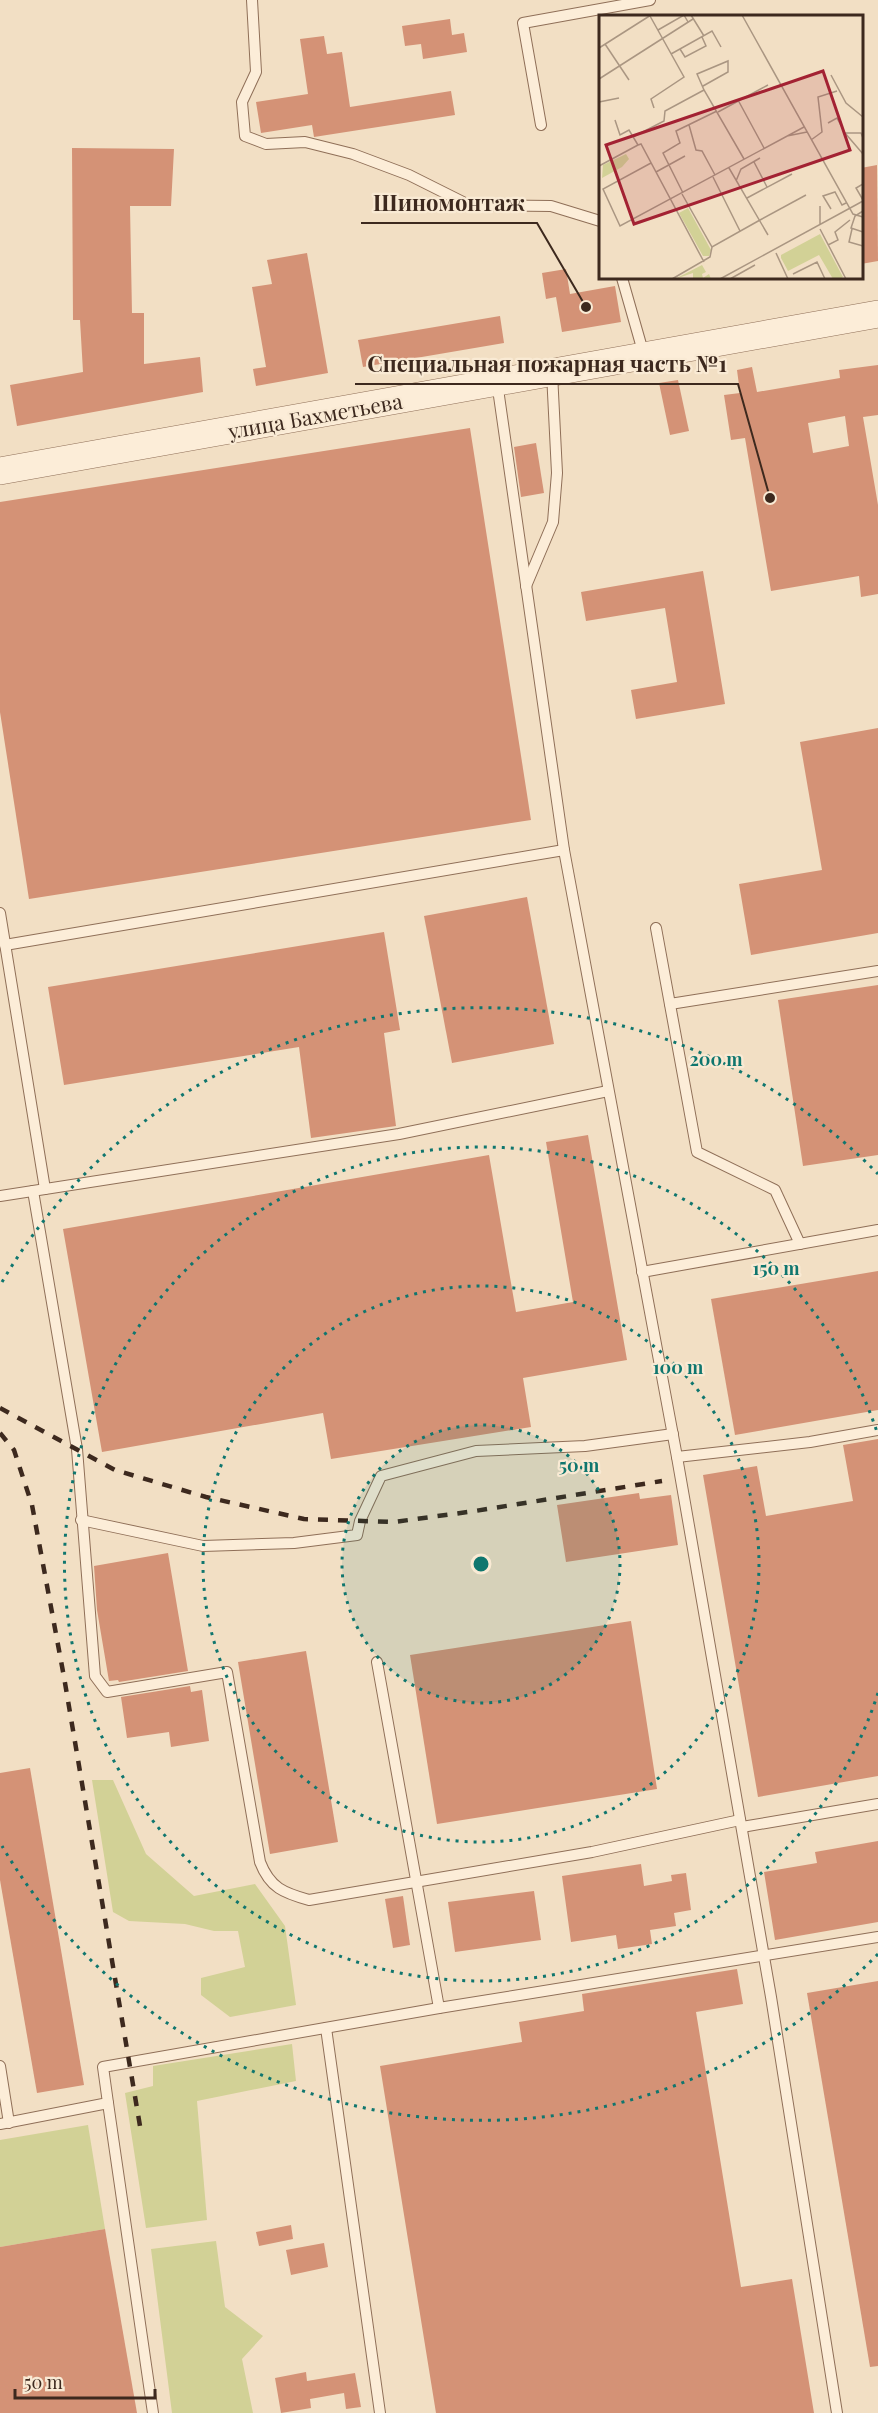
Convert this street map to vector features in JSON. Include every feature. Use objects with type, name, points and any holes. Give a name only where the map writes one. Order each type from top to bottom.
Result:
[{"type":"street","name":"улица Бахметьева","points":[[0,471],[878,314]]},
{"type":"lane","points":[[252,0],[256,72],[242,102],[245,136],[266,144],[305,142],[353,154],[409,175],[469,205],[551,206],[599,221]]},
{"type":"lane","points":[[541,125],[523,23],[650,0]]},
{"type":"lane","points":[[622,279],[644,356]]},
{"type":"lane","points":[[526,586],[554,522],[556,473],[552,372]]},
{"type":"lane","points":[[497,382],[564,850],[673,1434],[741,1823],[837,2413]]},
{"type":"lane","points":[[5,945],[564,850]]},
{"type":"lane","points":[[0,914],[45,1189]]},
{"type":"lane","points":[[656,928],[697,1152],[775,1190],[800,1244]]},
{"type":"lane","points":[[670,1004],[878,971]]},
{"type":"lane","points":[[0,1196],[399,1134],[608,1091]]},
{"type":"lane","points":[[33,1191],[77,1449],[95,1676],[107,1692],[227,1672],[260,1862],[266,1877],[286,1894],[309,1900],[592,1852],[741,1823],[878,1804]]},
{"type":"lane","points":[[642,1272],[878,1230]]},
{"type":"lane","points":[[677,1457],[810,1442],[878,1430]]},
{"type":"lane","points":[[81,1520],[203,1546],[294,1543],[357,1535],[360,1521],[381,1476],[476,1451],[585,1446],[673,1434]]},
{"type":"lane","points":[[377,1662],[439,2008]]},
{"type":"lane","points":[[153,2413],[103,2067],[439,2008],[878,1937]]},
{"type":"lane","points":[[326,2028],[380,2413]]},
{"type":"lane","points":[[0,2066],[4,2123],[108,2103]]},
{"type":"shaded area","points":[[92,1780],[113,1780],[146,1854],[194,1896],[255,1884],[285,1926],[296,2005],[230,2017],[201,1995],[201,1978],[245,1967],[238,1931],[214,1931],[185,1924],[129,1921],[113,1912]]},
{"type":"shaded area","points":[[292,2044],[296,2081],[197,2101],[207,2220],[146,2228],[125,2093],[153,2086],[153,2066]]},
{"type":"shaded area","points":[[88,2125],[105,2229],[0,2247],[0,2140]]},
{"type":"shaded area","points":[[216,2241],[225,2307],[263,2336],[242,2359],[253,2413],[172,2413],[151,2249]]},
{"type":"building","points":[[450,19],[452,35],[464,33],[467,52],[423,59],[421,44],[405,46],[402,26]]},
{"type":"building","points":[[324,36],[327,54],[342,52],[350,107],[451,91],[455,115],[314,137],[312,125],[261,133],[256,102],[308,94],[300,39]]},
{"type":"building","points":[[72,148],[174,149],[171,206],[130,206],[132,313],[144,313],[144,364],[200,357],[203,392],[17,426],[10,385],[83,372],[80,320],[73,320]]},
{"type":"building","points":[[877,165],[878,261],[863,264],[863,168]]},
{"type":"building","points":[[307,253],[328,373],[256,386],[253,369],[266,367],[252,287],[272,284],[267,260]]},
{"type":"building","points":[[566,269],[570,294],[615,286],[621,322],[562,332],[556,297],[546,299],[542,273]]},
{"type":"building","points":[[500,316],[504,343],[363,367],[358,340]]},
{"type":"building","points":[[878,365],[878,415],[863,417],[878,505],[878,594],[861,597],[859,576],[771,591],[745,438],[731,440],[724,395],[740,393],[737,370],[752,367],[757,392],[840,378],[839,370]],"holes":[[[845,416],[849,446],[813,453],[808,423]]]},
{"type":"building","points":[[678,380],[689,431],[670,435],[659,383]]},
{"type":"building","points":[[470,428],[531,820],[29,899],[0,712],[0,502]]},
{"type":"building","points":[[536,443],[544,493],[521,497],[514,447]]},
{"type":"building","points":[[703,571],[725,704],[636,719],[631,690],[677,682],[665,608],[586,621],[581,592]]},
{"type":"building","points":[[878,728],[878,933],[751,955],[739,884],[822,870],[800,742]]},
{"type":"building","points":[[527,897],[554,1044],[452,1063],[424,916]]},
{"type":"building","points":[[384,932],[400,1030],[384,1033],[396,1126],[311,1138],[299,1047],[64,1085],[48,987]]},
{"type":"building","points":[[878,985],[878,1155],[803,1166],[778,1000]]},
{"type":"building","points":[[588,1135],[627,1360],[523,1378],[531,1427],[331,1459],[323,1413],[102,1452],[63,1229],[489,1155],[516,1312],[573,1302],[546,1142]]},
{"type":"building","points":[[878,1271],[878,1410],[735,1435],[711,1299]]},
{"type":"building","points":[[878,1439],[878,1776],[758,1797],[703,1475],[757,1466],[766,1516],[853,1501],[843,1445]]},
{"type":"building","points":[[639,1493],[640,1499],[671,1495],[678,1545],[566,1562],[557,1505]]},
{"type":"building","points":[[168,1553],[188,1671],[119,1682],[118,1680],[109,1681],[97,1610],[94,1566]]},
{"type":"building","points":[[631,1621],[657,1789],[437,1824],[410,1655]]},
{"type":"building","points":[[306,1651],[338,1842],[270,1854],[238,1662]]},
{"type":"building","points":[[190,1686],[191,1692],[202,1690],[209,1741],[171,1747],[169,1732],[127,1738],[121,1697]]},
{"type":"building","points":[[30,1768],[84,2085],[37,2093],[0,1880],[0,1773]]},
{"type":"building","points":[[878,1841],[878,1922],[775,1940],[764,1872],[817,1863],[815,1852]]},
{"type":"building","points":[[641,1864],[644,1886],[672,1881],[671,1875],[686,1873],[691,1910],[674,1913],[676,1926],[650,1930],[652,1944],[618,1949],[616,1935],[571,1942],[562,1876]]},
{"type":"building","points":[[534,1891],[541,1940],[455,1952],[448,1902]]},
{"type":"building","points":[[403,1896],[410,1945],[393,1948],[385,1899]]},
{"type":"building","points":[[737,1969],[743,2004],[696,2012],[741,2287],[792,2279],[814,2413],[436,2413],[380,2066],[522,2042],[519,2022],[584,2011],[582,1994]]},
{"type":"building","points":[[878,1981],[878,2366],[870,2367],[807,1993]]},
{"type":"building","points":[[291,2225],[293,2239],[259,2246],[256,2232]]},
{"type":"building","points":[[105,2229],[137,2413],[0,2413],[0,2247]]},
{"type":"building","points":[[324,2243],[328,2267],[291,2275],[286,2250]]},
{"type":"building","points":[[306,2372],[307,2381],[355,2373],[361,2407],[346,2409],[344,2393],[310,2399],[311,2408],[281,2413],[275,2378]]},
{"type":"railway","points":[[0,1408],[115,1470],[206,1497],[304,1519],[394,1522],[662,1481]]},
{"type":"railway","points":[[0,1433],[14,1450],[32,1505],[64,1677],[140,2126]]},
{"type":"place","name":"Шиномонтаж","points":[[586,307]]},
{"type":"place","name":"Специальная пожарная часть №1","points":[[770,498]]}]
